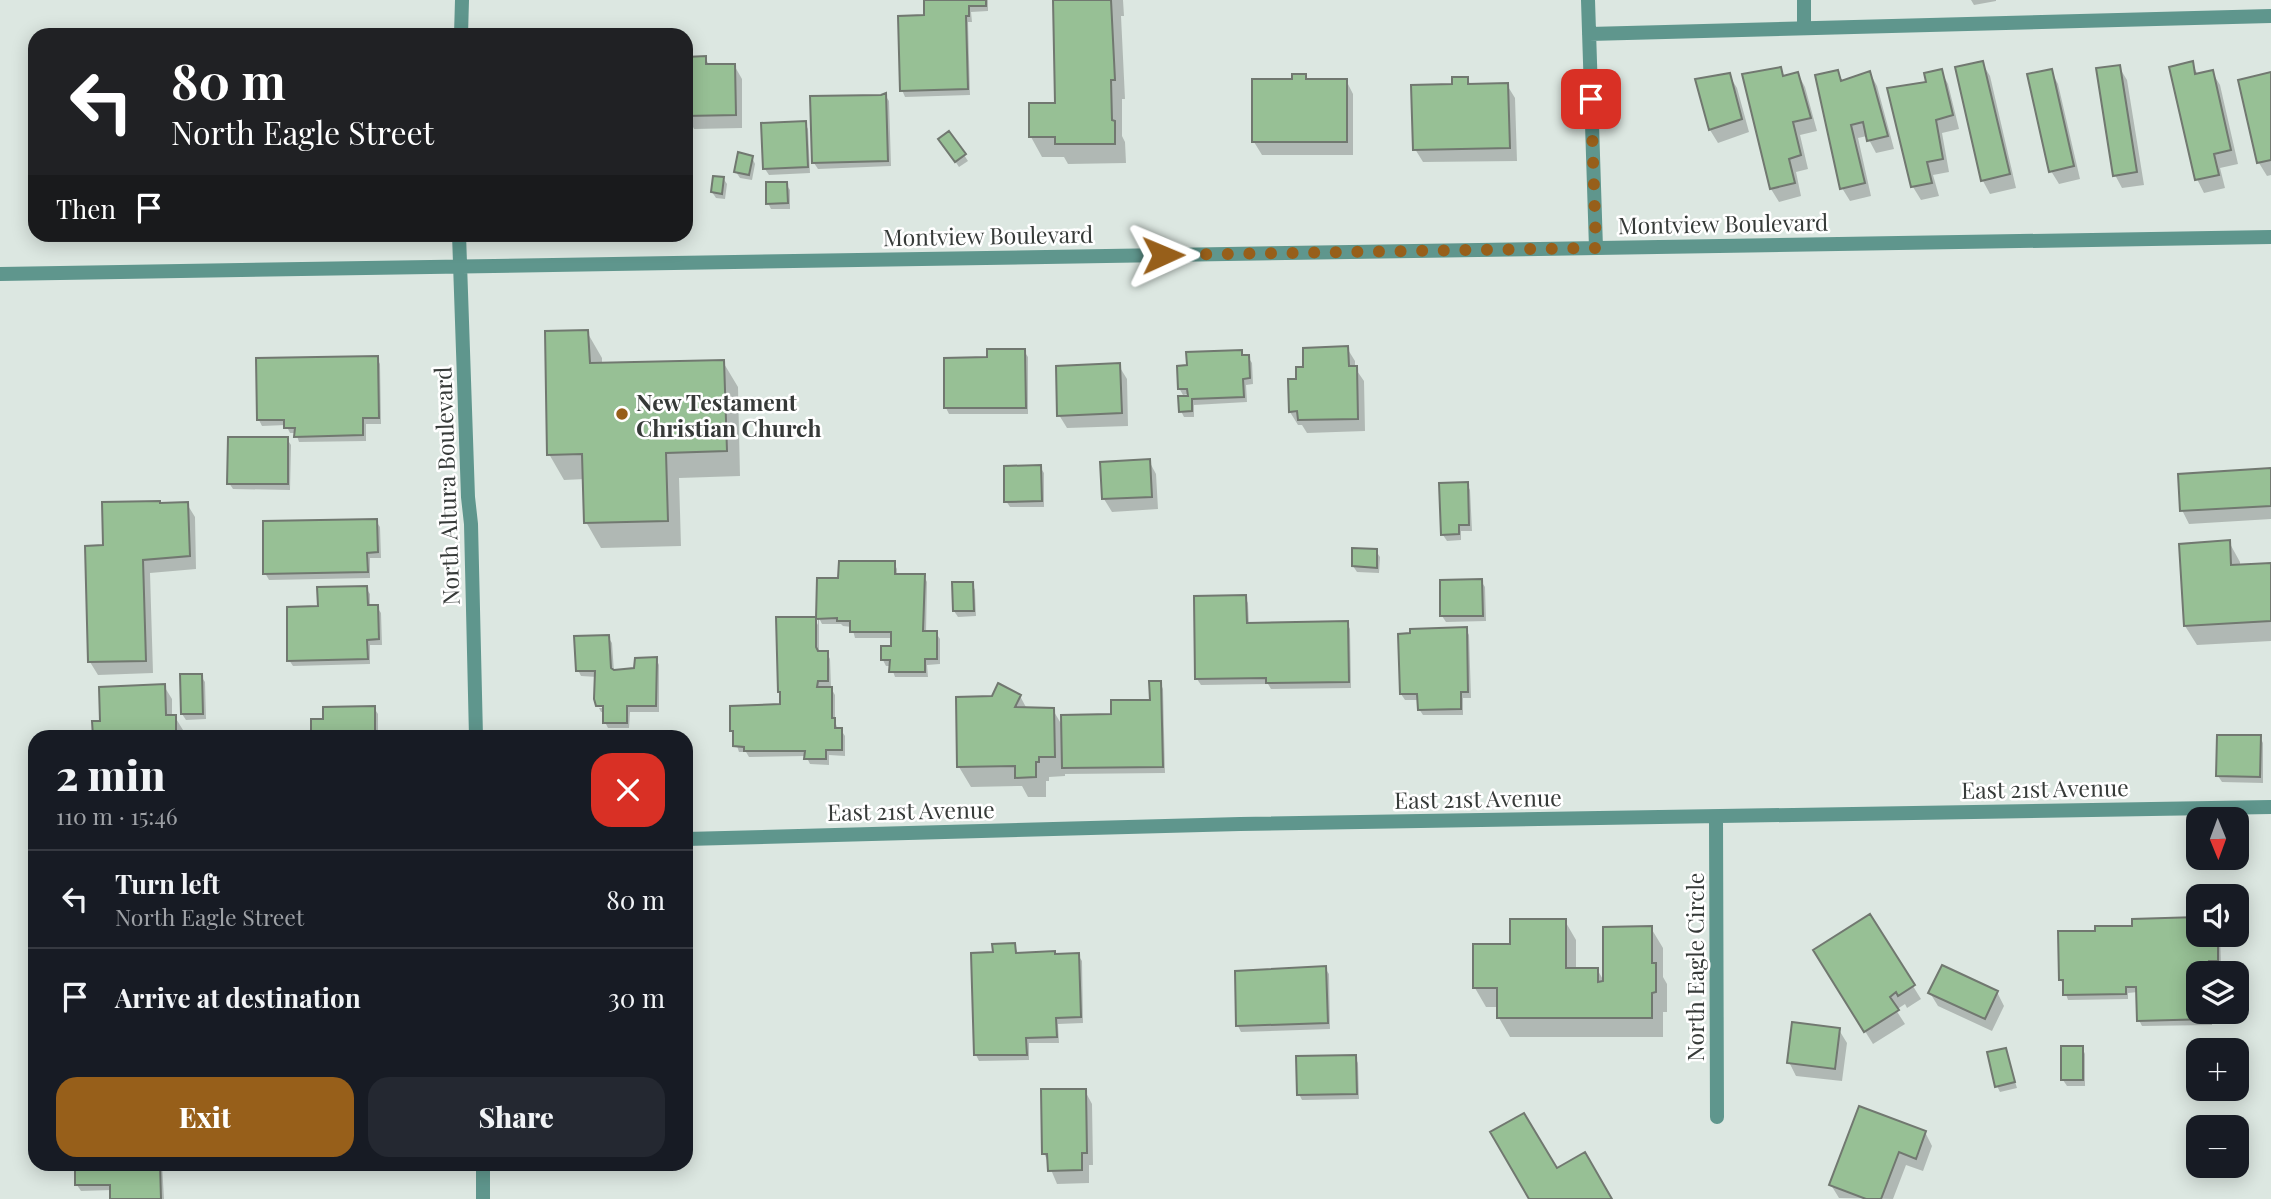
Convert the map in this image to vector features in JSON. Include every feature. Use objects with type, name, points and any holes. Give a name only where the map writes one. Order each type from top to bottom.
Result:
[{"type":"street","points":[[461,28],[462,0]]},
{"type":"street","points":[[1588,0],[1596,248]]},
{"type":"street","points":[[1804,0],[1804,29]]},
{"type":"street","points":[[1589,34],[2271,16]]},
{"type":"street","name":"Montview Boulevard","points":[[0,274],[2271,237]]},
{"type":"street","name":"North Altura Boulevard","points":[[460,242],[476,730]]},
{"type":"street","name":"East 21st Avenue","points":[[693,839],[1254,824],[2271,807]]},
{"type":"street","name":"North Eagle Circle","points":[[1716,817],[1717,1117]]},
{"type":"street","points":[[483,1171],[483,1199]]},
{"type":"building","points":[[924,0],[986,0],[986,6],[969,6],[969,16],[966,16],[968,89],[900,91],[898,16],[924,15]]},
{"type":"building","points":[[1053,0],[1111,0],[1115,80],[1111,80],[1112,120],[1115,121],[1115,144],[1055,144],[1055,137],[1029,137],[1029,103],[1055,103]]},
{"type":"building","points":[[706,56],[706,64],[735,64],[736,115],[693,116],[693,57]]},
{"type":"building","points":[[1983,61],[2010,174],[1981,181],[1955,67]]},
{"type":"building","points":[[2193,61],[2195,74],[2213,70],[2231,150],[2214,154],[2219,175],[2195,180],[2169,67]]},
{"type":"building","points":[[2120,65],[2137,172],[2113,176],[2096,68]]},
{"type":"building","points":[[1781,67],[1783,76],[1798,72],[1811,118],[1793,122],[1801,155],[1789,159],[1795,183],[1770,189],[1742,74]]},
{"type":"building","points":[[1942,69],[1953,115],[1936,120],[1943,159],[1927,162],[1932,183],[1911,187],[1887,88],[1926,82],[1924,73]]},
{"type":"building","points":[[2052,69],[2074,166],[2049,172],[2027,74]]},
{"type":"building","points":[[1838,70],[1841,81],[1870,71],[1888,136],[1867,141],[1863,122],[1851,125],[1865,183],[1840,189],[1815,75]]},
{"type":"building","points":[[2271,72],[2271,160],[2257,163],[2238,80]]},
{"type":"building","points":[[1730,73],[1742,119],[1709,130],[1695,79]]},
{"type":"building","points":[[1292,74],[1306,74],[1306,79],[1347,79],[1347,142],[1252,142],[1252,79],[1292,79]]},
{"type":"building","points":[[1452,77],[1468,77],[1468,84],[1508,83],[1510,148],[1413,150],[1411,85],[1452,84]]},
{"type":"building","points":[[886,93],[888,161],[812,163],[810,96]]},
{"type":"building","points":[[806,121],[808,167],[763,169],[761,123]]},
{"type":"building","points":[[949,131],[966,154],[955,162],[938,139]]},
{"type":"building","points":[[738,152],[753,156],[749,175],[734,172]]},
{"type":"building","points":[[713,176],[724,177],[722,194],[711,192]]},
{"type":"building","points":[[766,182],[787,182],[788,203],[766,204]]},
{"type":"building","points":[[588,330],[590,363],[724,360],[727,451],[666,453],[668,521],[584,523],[582,454],[547,455],[545,331]]},
{"type":"building","points":[[1348,346],[1349,366],[1357,366],[1358,419],[1298,420],[1297,411],[1289,412],[1288,379],[1296,379],[1296,367],[1303,367],[1303,348]]},
{"type":"building","points":[[987,349],[1025,349],[1026,408],[944,408],[944,358],[987,357]]},
{"type":"building","points":[[1242,350],[1242,355],[1249,355],[1250,378],[1243,379],[1244,397],[1192,399],[1192,411],[1179,412],[1178,396],[1188,396],[1187,389],[1178,389],[1177,366],[1187,365],[1186,352]]},
{"type":"building","points":[[378,356],[379,418],[363,418],[363,435],[294,437],[295,428],[284,428],[284,420],[257,420],[256,358]]},
{"type":"building","points":[[1120,363],[1122,413],[1057,416],[1056,366]]},
{"type":"building","points":[[228,437],[288,437],[288,484],[227,484]]},
{"type":"building","points":[[1150,459],[1152,497],[1102,499],[1100,462]]},
{"type":"building","points":[[1041,465],[1042,501],[1004,502],[1004,466]]},
{"type":"building","points":[[2271,468],[2271,506],[2180,511],[2178,474]]},
{"type":"building","points":[[1468,482],[1469,525],[1459,525],[1459,534],[1441,535],[1439,483]]},
{"type":"building","points":[[102,502],[188,502],[190,556],[143,560],[146,661],[88,662],[85,546],[103,545]]},
{"type":"building","points":[[377,519],[378,552],[367,553],[368,572],[263,574],[263,521]]},
{"type":"building","points":[[2230,540],[2231,565],[2271,563],[2271,621],[2184,626],[2179,544]]},
{"type":"building","points":[[1352,548],[1377,549],[1377,568],[1352,566]]},
{"type":"building","points":[[839,561],[895,561],[895,574],[925,574],[923,631],[937,631],[937,659],[925,659],[925,672],[889,672],[890,660],[881,660],[881,646],[891,646],[891,632],[850,632],[850,621],[837,621],[837,618],[816,619],[817,578],[838,578]]},
{"type":"building","points":[[1482,579],[1483,616],[1440,616],[1440,580]]},
{"type":"building","points":[[952,582],[973,582],[974,611],[953,611]]},
{"type":"building","points":[[367,586],[368,605],[378,605],[379,639],[367,640],[368,659],[287,661],[287,607],[318,606],[317,587]]},
{"type":"building","points":[[1246,595],[1247,623],[1348,621],[1349,682],[1266,683],[1266,678],[1195,679],[1194,596]]},
{"type":"building","points":[[776,617],[816,617],[816,647],[818,651],[828,651],[828,681],[818,681],[817,687],[832,687],[832,718],[835,718],[835,728],[842,728],[842,750],[826,750],[826,759],[804,759],[805,751],[744,751],[744,747],[733,746],[730,706],[780,704]]},
{"type":"building","points":[[1467,627],[1468,692],[1461,692],[1461,709],[1418,710],[1417,694],[1400,694],[1398,634],[1410,633],[1410,629]]},
{"type":"building","points":[[609,635],[611,668],[614,670],[634,668],[635,658],[657,657],[656,706],[627,706],[627,723],[603,723],[603,706],[596,706],[594,699],[595,671],[576,671],[574,636]]},
{"type":"building","points":[[180,674],[202,674],[203,714],[181,714]]},
{"type":"building","points":[[1149,681],[1161,681],[1163,767],[1062,768],[1061,715],[1111,714],[1111,700],[1150,700]]},
{"type":"building","points":[[998,683],[1021,695],[1015,707],[1054,708],[1055,757],[1039,757],[1039,762],[1036,762],[1036,777],[1015,778],[1015,766],[957,767],[956,697],[992,696]]},
{"type":"building","points":[[165,684],[166,715],[176,715],[176,730],[93,730],[92,721],[100,721],[99,687]]},
{"type":"building","points":[[375,706],[375,730],[311,730],[311,719],[323,719],[323,707]]},
{"type":"building","points":[[2217,735],[2261,735],[2260,777],[2216,776]]},
{"type":"building","points":[[1870,914],[1915,985],[1898,996],[1896,992],[1890,997],[1899,1010],[1864,1032],[1813,950]]},
{"type":"building","points":[[2186,917],[2186,947],[2218,947],[2218,961],[2186,961],[2186,1020],[2137,1021],[2136,987],[2126,987],[2126,994],[2063,995],[2063,980],[2059,980],[2058,931],[2095,931],[2095,926],[2132,926],[2132,919]]},
{"type":"building","points":[[1510,919],[1566,919],[1566,968],[1598,968],[1598,982],[1603,981],[1603,927],[1652,926],[1652,963],[1656,963],[1656,992],[1652,993],[1652,1018],[1497,1018],[1497,988],[1473,988],[1473,944],[1510,944]]},
{"type":"building","points":[[1015,943],[1016,953],[1079,953],[1081,1017],[1056,1018],[1057,1037],[1026,1038],[1027,1055],[974,1055],[971,953],[993,952],[992,944]]},
{"type":"building","points":[[1942,965],[1998,991],[1985,1019],[1928,993]]},
{"type":"building","points":[[1326,966],[1328,1023],[1236,1026],[1235,971]]},
{"type":"building","points":[[1792,1022],[1840,1028],[1835,1069],[1787,1063]]},
{"type":"building","points":[[2061,1046],[2083,1046],[2083,1080],[2061,1080]]},
{"type":"building","points":[[2006,1048],[2015,1082],[1995,1087],[1987,1052]]},
{"type":"building","points":[[1356,1055],[1357,1094],[1297,1095],[1296,1056]]},
{"type":"building","points":[[1041,1089],[1086,1089],[1087,1153],[1082,1153],[1082,1170],[1048,1171],[1047,1154],[1042,1154]]},
{"type":"building","points":[[1859,1106],[1926,1131],[1916,1159],[1899,1152],[1881,1199],[1866,1199],[1829,1185]]},
{"type":"building","points":[[1524,1113],[1557,1168],[1585,1152],[1612,1199],[1529,1199],[1490,1132]]},
{"type":"building","points":[[75,1171],[160,1171],[161,1199],[110,1199],[110,1185],[75,1185]]},
{"type":"place","name":"New Testament Christian Church","points":[[622,414]]},
{"type":"route","points":[[1163,255],[1596,248],[1591,99]]}]
